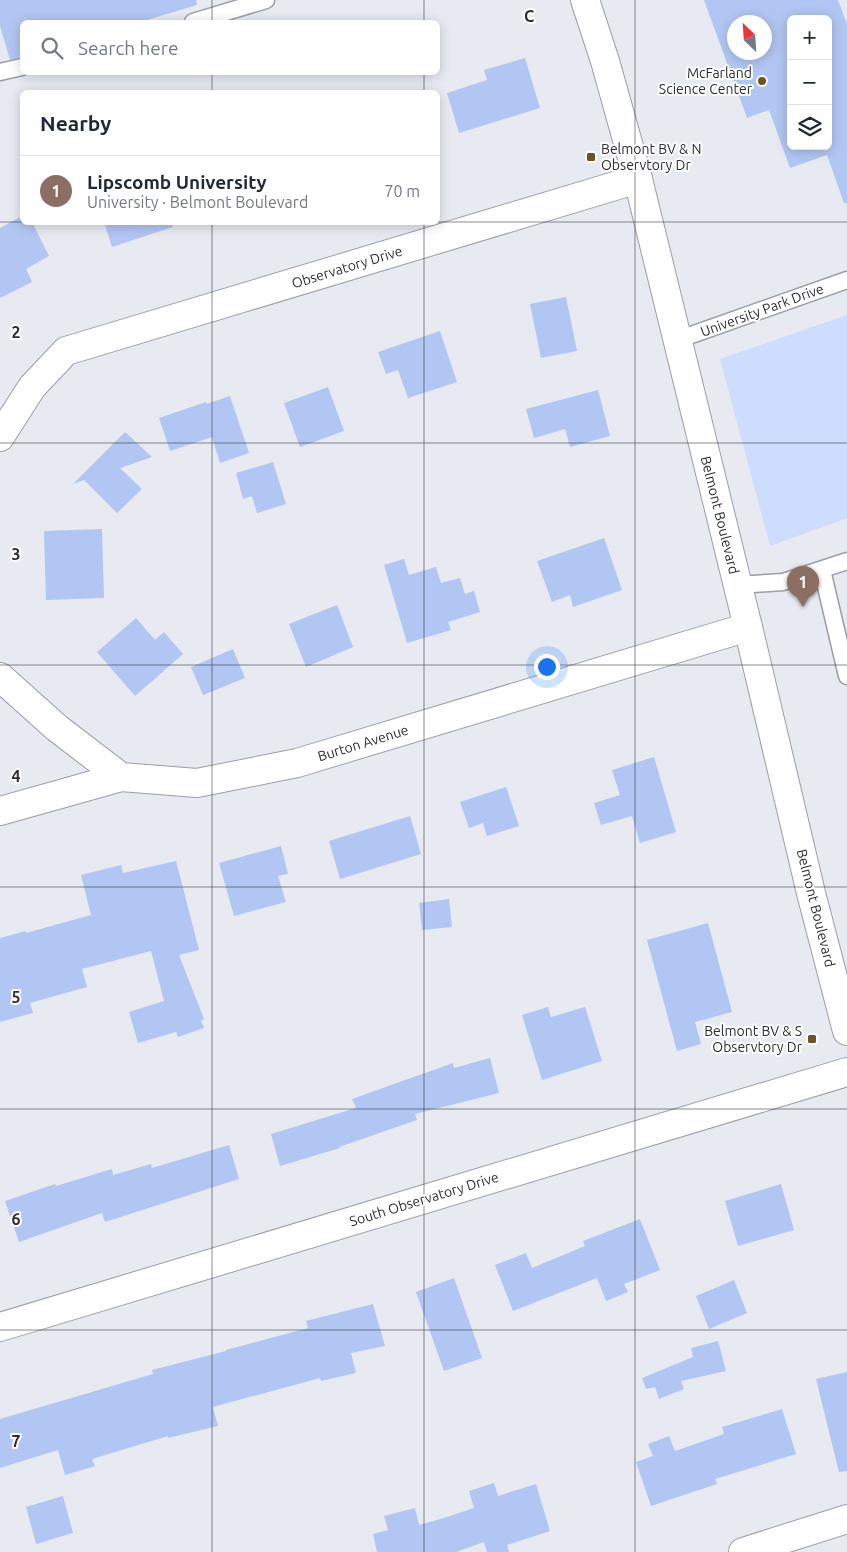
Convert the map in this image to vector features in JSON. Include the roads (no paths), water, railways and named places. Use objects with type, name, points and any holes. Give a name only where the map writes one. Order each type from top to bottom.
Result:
[{"type":"street","name":"Belmont Boulevard","points":[[585,0],[605,61],[638,179],[811,892],[847,1031]]},
{"type":"street","name":"Observatory Drive","points":[[0,437],[32,387],[66,351],[638,179]]},
{"type":"street","name":"Burton Avenue","points":[[121,777],[197,782],[297,763],[748,626]]},
{"type":"street","points":[[0,677],[57,728],[121,777]]},
{"type":"street","points":[[0,812],[121,777]]},
{"type":"street","name":"South Observatory Drive","points":[[0,1327],[847,1072]]},
{"type":"street","points":[[742,1552],[847,1519]]},
{"type":"lane","points":[[200,20],[266,0]]},
{"type":"lane","points":[[0,72],[20,67]]},
{"type":"lane","name":"University Park Drive","points":[[677,340],[847,280]]},
{"type":"lane","points":[[737,585],[783,582],[847,561]]},
{"type":"lane","points":[[822,570],[847,676]]},
{"type":"place","name":"McFarland Science Center","points":[[762,81]]},
{"type":"place","name":"Belmont BV & N Observtory Dr","points":[[591,157]]},
{"type":"place","name":"Lipscomb University","points":[[803,607]]},
{"type":"place","name":"Belmont BV & S Observtory Dr","points":[[812,1039]]}]
